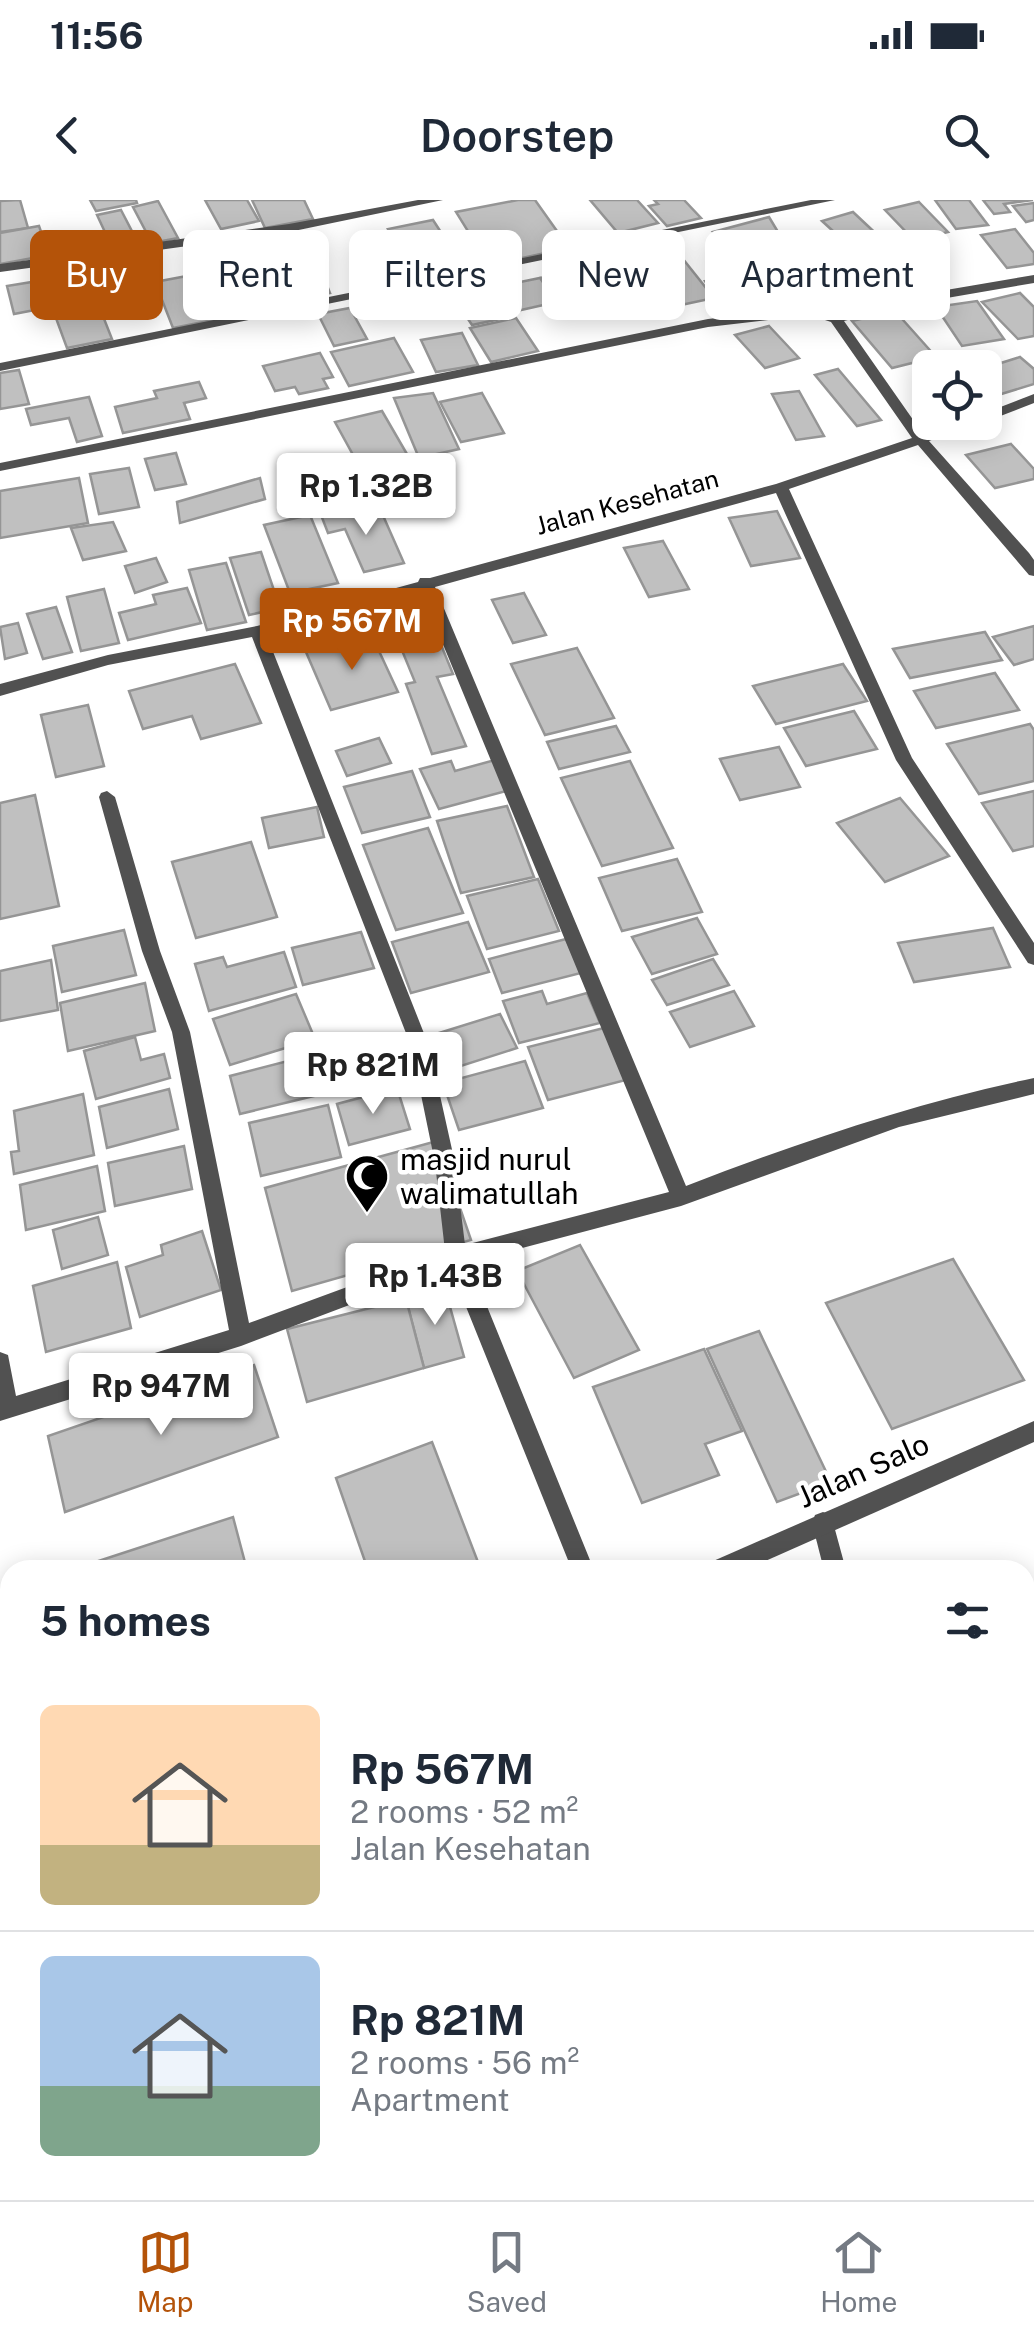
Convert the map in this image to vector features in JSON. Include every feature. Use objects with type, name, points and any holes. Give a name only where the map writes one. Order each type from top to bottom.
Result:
[{"type":"street","points":[[0,268],[289,228],[437,200]]},
{"type":"street","points":[[744,200],[757,216]]},
{"type":"street","points":[[0,366],[829,200]]},
{"type":"street","points":[[950,294],[1034,279]]},
{"type":"street","points":[[0,467],[734,320]]},
{"type":"street","points":[[837,320],[868,369],[924,442],[1014,542],[1034,571]]},
{"type":"street","points":[[1002,411],[1034,398]]},
{"type":"street","name":"Jalan Kesehatan","points":[[0,690],[108,660],[257,631],[781,487],[929,440]]},
{"type":"street","points":[[781,487],[904,760],[1034,958]]},
{"type":"street","points":[[424,582],[681,1197]]},
{"type":"street","points":[[257,631],[420,1046],[444,1163],[456,1256],[579,1560]]},
{"type":"street","points":[[107,797],[150,951],[181,1032],[240,1336]]},
{"type":"street","points":[[0,1362],[4,1409],[240,1336],[456,1256],[681,1197],[837,1136],[969,1098],[1034,1086]]},
{"type":"street","name":"Jalan Salo","points":[[740,1560],[1034,1430]]},
{"type":"street","points":[[823,1523],[833,1560]]},
{"type":"building","points":[[20,200],[28,228],[0,232],[0,201]]},
{"type":"building","points":[[90,200],[136,200],[137,203],[96,211]]},
{"type":"building","points":[[205,200],[247,200],[259,221],[221,229]]},
{"type":"building","points":[[252,200],[304,200],[313,219],[265,228]]},
{"type":"building","points":[[535,200],[556,230],[542,230],[542,254],[522,258],[522,230],[467,230],[456,212]]},
{"type":"building","points":[[590,200],[637,200],[658,223],[630,230],[615,230]]},
{"type":"building","points":[[654,200],[684,200],[701,218],[667,226],[649,206],[658,204]]},
{"type":"building","points":[[935,200],[969,200],[988,225],[956,229]]},
{"type":"building","points":[[983,200],[1033,200],[1004,204],[1010,212],[994,214]]},
{"type":"building","points":[[158,201],[178,238],[163,241],[163,230],[145,230],[133,207]]},
{"type":"building","points":[[919,202],[946,230],[904,230],[885,210]]},
{"type":"building","points":[[1034,203],[1034,220],[1026,222],[1013,206]]},
{"type":"building","points":[[121,210],[131,230],[104,230],[97,215]]},
{"type":"building","points":[[853,212],[872,230],[832,230],[822,221]]},
{"type":"building","points":[[769,217],[777,230],[720,230]]},
{"type":"building","points":[[433,220],[440,230],[389,230]]},
{"type":"building","points":[[39,226],[40,230],[30,230],[30,258],[0,264],[0,233]]},
{"type":"building","points":[[1015,229],[1034,253],[1034,264],[1007,268],[981,235]]},
{"type":"building","points":[[685,262],[705,287],[705,300],[685,304]]},
{"type":"building","points":[[183,277],[183,320],[214,320],[173,328],[163,302],[163,280]]},
{"type":"building","points":[[540,278],[542,305],[522,310],[522,282]]},
{"type":"building","points":[[30,282],[30,311],[14,314],[7,286]]},
{"type":"building","points":[[1020,293],[1034,307],[1034,336],[1018,339],[982,302]]},
{"type":"building","points":[[977,301],[1004,339],[962,346],[945,320],[950,320],[950,305]]},
{"type":"building","points":[[349,308],[349,320],[357,320],[367,339],[334,346],[321,320],[329,320],[329,312]]},
{"type":"building","points":[[57,320],[104,320],[112,339],[67,348]]},
{"type":"building","points":[[469,320],[495,320],[472,325]]},
{"type":"building","points":[[517,320],[538,351],[491,362],[470,328]]},
{"type":"building","points":[[903,320],[930,350],[912,350],[912,363],[892,368],[852,321]]},
{"type":"building","points":[[769,326],[799,358],[765,368],[735,335]]},
{"type":"building","points":[[462,333],[478,365],[436,372],[421,340]]},
{"type":"building","points":[[394,338],[413,372],[349,386],[331,352]]},
{"type":"building","points":[[320,353],[333,377],[323,379],[328,388],[299,394],[295,387],[275,391],[263,366]]},
{"type":"building","points":[[1020,357],[1034,369],[1034,384],[1002,394],[1002,363]]},
{"type":"building","points":[[838,369],[881,420],[857,426],[815,375]]},
{"type":"building","points":[[19,370],[29,404],[0,409],[0,373]]},
{"type":"building","points":[[199,382],[206,398],[184,403],[190,419],[123,433],[115,407],[157,398],[154,391]]},
{"type":"building","points":[[799,391],[824,436],[796,440],[772,394]]},
{"type":"building","points":[[433,393],[459,449],[419,458],[394,398]]},
{"type":"building","points":[[482,393],[504,433],[461,442],[440,402]]},
{"type":"building","points":[[89,397],[102,436],[77,442],[69,418],[31,425],[26,409]]},
{"type":"building","points":[[382,411],[411,461],[363,473],[335,422]]},
{"type":"building","points":[[1011,444],[1034,469],[1034,479],[995,488],[966,455]]},
{"type":"building","points":[[176,453],[186,484],[155,490],[145,459]]},
{"type":"building","points":[[129,468],[139,507],[99,514],[90,474]]},
{"type":"building","points":[[79,478],[88,523],[0,538],[0,491]]},
{"type":"building","points":[[260,478],[265,499],[180,523],[177,502]]},
{"type":"building","points":[[355,508],[358,516],[381,511],[404,563],[364,572],[345,529],[328,533],[321,515]]},
{"type":"building","points":[[777,511],[800,558],[751,566],[729,518]]},
{"type":"building","points":[[310,515],[338,583],[290,593],[264,525]]},
{"type":"building","points":[[113,522],[126,551],[83,560],[71,528]]},
{"type":"building","points":[[663,541],[689,589],[649,597],[624,548]]},
{"type":"building","points":[[261,552],[280,608],[249,615],[230,558]]},
{"type":"building","points":[[156,558],[167,582],[135,593],[125,566]]},
{"type":"building","points":[[226,563],[246,622],[207,630],[189,570]]},
{"type":"building","points":[[187,588],[201,623],[128,640],[119,613],[156,604],[153,595]]},
{"type":"building","points":[[104,589],[119,643],[81,651],[67,597]]},
{"type":"building","points":[[524,593],[546,635],[513,643],[492,600]]},
{"type":"building","points":[[56,607],[72,652],[43,659],[27,614]]},
{"type":"building","points":[[430,618],[453,674],[437,677],[466,746],[432,754],[406,684],[415,682],[392,626]]},
{"type":"building","points":[[18,623],[27,653],[5,659],[0,627]]},
{"type":"building","points":[[1034,626],[1034,659],[1014,665],[993,637]]},
{"type":"building","points":[[985,632],[1002,660],[910,678],[893,649]]},
{"type":"building","points":[[372,636],[398,692],[331,710],[306,652]]},
{"type":"building","points":[[577,648],[614,718],[545,735],[511,664]]},
{"type":"building","points":[[235,664],[261,723],[201,739],[192,716],[143,729],[129,691]]},
{"type":"building","points":[[843,664],[867,701],[776,724],[753,686]]},
{"type":"building","points":[[995,673],[1019,710],[936,728],[914,691]]},
{"type":"building","points":[[88,705],[104,766],[56,777],[41,715]]},
{"type":"building","points":[[854,711],[877,749],[806,766],[784,728]]},
{"type":"building","points":[[1030,724],[1034,730],[1034,781],[979,794],[947,744]]},
{"type":"building","points":[[616,726],[630,752],[559,769],[547,742]]},
{"type":"building","points":[[379,738],[391,763],[347,776],[336,751]]},
{"type":"building","points":[[779,747],[800,787],[740,800],[720,759]]},
{"type":"building","points":[[495,760],[510,790],[439,809],[420,769],[451,761],[455,771]]},
{"type":"building","points":[[630,761],[673,848],[602,866],[561,778]]},
{"type":"building","points":[[412,771],[430,817],[362,833],[344,787]]},
{"type":"building","points":[[1034,791],[1034,846],[1013,851],[982,803]]},
{"type":"building","points":[[35,795],[59,906],[0,919],[0,803]]},
{"type":"building","points":[[900,798],[949,856],[885,882],[837,823]]},
{"type":"building","points":[[507,806],[534,877],[461,893],[437,821]]},
{"type":"building","points":[[317,807],[324,837],[269,848],[262,818]]},
{"type":"building","points":[[428,828],[463,913],[396,930],[363,845]]},
{"type":"building","points":[[251,842],[277,917],[196,938],[172,862]]},
{"type":"building","points":[[677,859],[702,912],[622,931],[599,878]]},
{"type":"building","points":[[538,879],[559,931],[487,949],[467,896]]},
{"type":"building","points":[[697,918],[717,954],[652,974],[632,937]]},
{"type":"building","points":[[468,922],[489,972],[411,993],[392,942]]},
{"type":"building","points":[[993,928],[1010,967],[914,982],[898,943]]},
{"type":"building","points":[[124,930],[136,975],[62,992],[53,946]]},
{"type":"building","points":[[361,932],[374,968],[303,985],[292,948]]},
{"type":"building","points":[[566,939],[581,973],[502,993],[489,959]]},
{"type":"building","points":[[284,952],[296,987],[209,1011],[195,964],[223,957],[227,967]]},
{"type":"building","points":[[713,959],[729,985],[667,1005],[652,980]]},
{"type":"building","points":[[51,960],[58,1010],[0,1021],[0,971]]},
{"type":"building","points":[[145,983],[155,1031],[68,1051],[60,1003]]},
{"type":"building","points":[[542,991],[547,1004],[587,993],[600,1023],[519,1043],[503,1001]]},
{"type":"building","points":[[734,991],[754,1026],[690,1047],[670,1012]]},
{"type":"building","points":[[296,994],[315,1039],[230,1065],[213,1019]]},
{"type":"building","points":[[500,1014],[517,1048],[442,1072],[426,1037]]},
{"type":"building","points":[[604,1028],[626,1080],[548,1100],[528,1047]]},
{"type":"building","points":[[135,1037],[141,1060],[164,1054],[170,1078],[96,1099],[84,1051]]},
{"type":"building","points":[[315,1054],[326,1093],[240,1114],[230,1076]]},
{"type":"building","points":[[525,1061],[543,1108],[459,1130],[443,1083]]},
{"type":"building","points":[[397,1088],[410,1129],[349,1145],[337,1104]]},
{"type":"building","points":[[169,1089],[178,1129],[107,1148],[99,1107]]},
{"type":"building","points":[[83,1094],[94,1155],[14,1174],[11,1152],[19,1151],[14,1111]]},
{"type":"building","points":[[328,1105],[341,1157],[261,1176],[249,1123]]},
{"type":"building","name":"masjid nurul walimatullah","points":[[437,1141],[471,1240],[292,1291],[265,1188]]},
{"type":"building","points":[[184,1146],[192,1189],[115,1206],[108,1163]]},
{"type":"building","points":[[97,1166],[105,1211],[26,1230],[20,1185]]},
{"type":"building","points":[[98,1217],[108,1255],[62,1269],[53,1230]]},
{"type":"building","points":[[202,1231],[221,1290],[140,1317],[126,1267],[163,1255],[161,1245]]},
{"type":"building","points":[[580,1245],[639,1350],[574,1378],[517,1271]]},
{"type":"building","points":[[953,1259],[1024,1380],[892,1429],[826,1303]]},
{"type":"building","points":[[117,1262],[131,1328],[46,1352],[33,1286]]},
{"type":"building","points":[[445,1289],[464,1357],[424,1368],[406,1299]]},
{"type":"building","points":[[406,1299],[424,1368],[307,1402],[287,1329]]},
{"type":"building","points":[[759,1331],[831,1482],[777,1502],[707,1349]]},
{"type":"building","points":[[704,1349],[742,1431],[705,1444],[719,1475],[642,1503],[593,1387]]},
{"type":"building","points":[[254,1365],[278,1437],[65,1512],[48,1436]]},
{"type":"building","points":[[432,1442],[477,1560],[365,1560],[336,1478]]},
{"type":"building","points":[[233,1517],[244,1560],[102,1560]]},
{"type":"place","name":"masjid nurul walimatullah","points":[[367,1214]]}]
